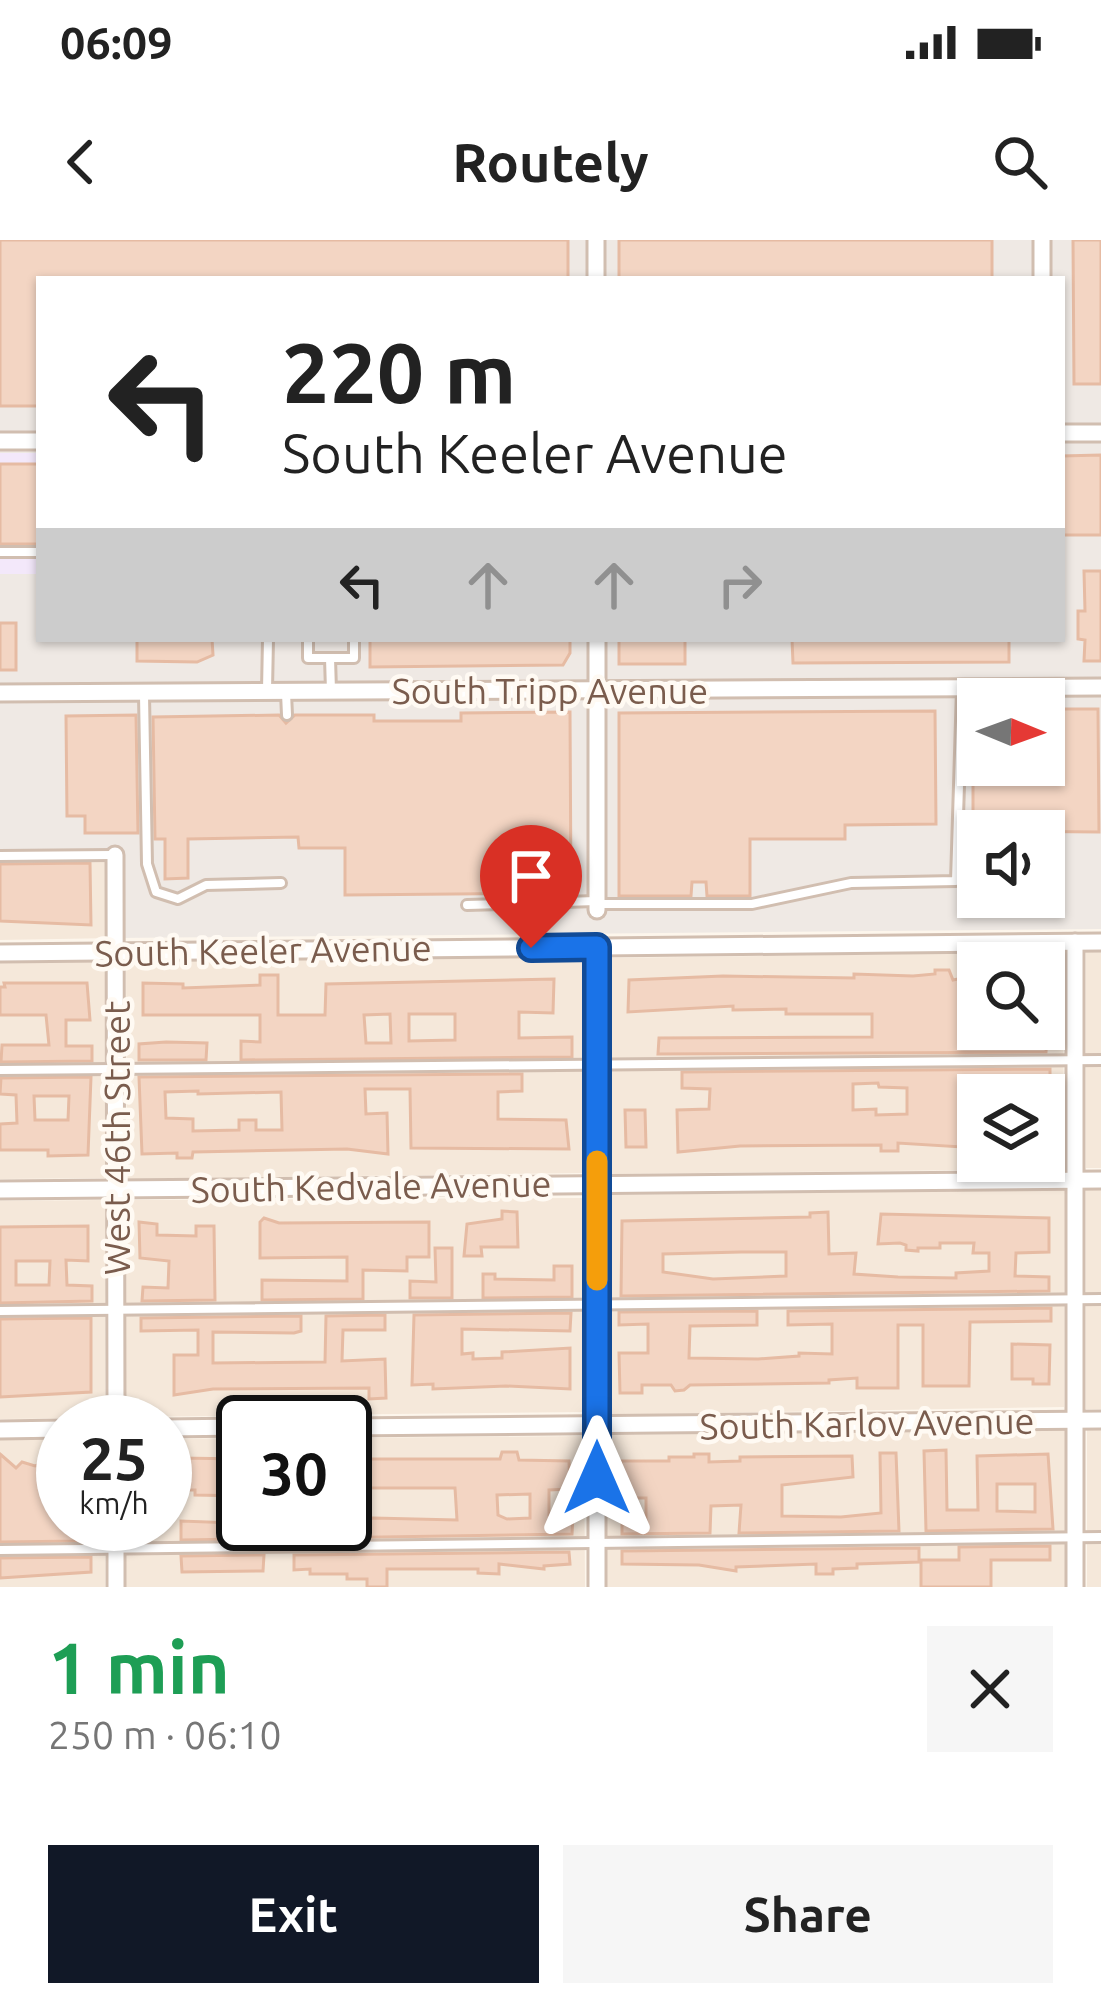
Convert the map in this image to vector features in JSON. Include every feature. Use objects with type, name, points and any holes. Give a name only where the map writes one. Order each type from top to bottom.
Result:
[{"type":"street","points":[[596,240],[596,276]]},
{"type":"street","points":[[1042,240],[1042,276]]},
{"type":"street","points":[[1065,433],[1101,433]]},
{"type":"street","points":[[0,441],[36,441]]},
{"type":"street","points":[[597,642],[597,905]]},
{"type":"street","name":"South Tripp Avenue","points":[[1065,687],[1101,687]]},
{"type":"street","name":"South Tripp Avenue","points":[[0,693],[957,688]]},
{"type":"street","name":"West 46th Street","points":[[116,855],[116,1395]]},
{"type":"street","points":[[1075,1587],[1076,942]]},
{"type":"street","name":"South Keeler Avenue","points":[[0,953],[1101,942]]},
{"type":"street","points":[[597,947],[597,1587]]},
{"type":"street","name":"South Kedvale Avenue","points":[[0,1190],[1101,1180]]},
{"type":"street","name":"South Karlov Avenue","points":[[372,1426],[1101,1420]]},
{"type":"street","points":[[0,1430],[36,1429]]},
{"type":"street","points":[[116,1551],[116,1587]]},
{"type":"lane","points":[[0,553],[36,552]]},
{"type":"lane","points":[[267,692],[268,642]]},
{"type":"lane","points":[[308,642],[308,658],[354,658],[354,642]]},
{"type":"lane","points":[[331,658],[331,691]]},
{"type":"lane","points":[[144,692],[147,865],[156,892],[178,899],[206,885],[281,883]]},
{"type":"lane","points":[[286,692],[287,715]]},
{"type":"lane","points":[[467,905],[752,904],[851,884],[956,881],[959,786]]},
{"type":"lane","points":[[0,856],[116,855]]},
{"type":"lane","points":[[0,1070],[1101,1060]]},
{"type":"lane","points":[[0,1311],[1101,1299]]},
{"type":"lane","points":[[192,1548],[1101,1537]]},
{"type":"lane","points":[[0,1550],[36,1550]]},
{"type":"shaded area","points":[[0,240],[1101,240],[1101,929],[115,938],[115,855],[0,856],[0,574],[36,574],[36,642],[1065,642],[1065,276],[36,276],[36,453],[0,453]]},
{"type":"shaded area","points":[[0,453],[36,453],[36,574],[0,574]]},
{"type":"shaded area","points":[[115,855],[115,938],[0,940],[0,856]]},
{"type":"shaded area","points":[[1086,952],[1101,952],[1101,1168],[1086,1168]]},
{"type":"shaded area","points":[[957,953],[957,1050],[1063,1050],[1064,1074],[957,1074],[957,1170],[606,1174],[606,958]]},
{"type":"shaded area","points":[[585,955],[585,1173],[127,1179],[126,959]]},
{"type":"shaded area","points":[[105,959],[106,1178],[0,1179],[0,961]]},
{"type":"shaded area","points":[[1065,1189],[1064,1407],[605,1415],[606,1195]]},
{"type":"shaded area","points":[[1101,1189],[1101,1409],[1086,1409],[1086,1190]]},
{"type":"shaded area","points":[[583,1198],[584,1412],[372,1414],[372,1395],[216,1395],[216,1416],[192,1416],[192,1395],[126,1395],[126,1200]]},
{"type":"shaded area","points":[[105,1200],[105,1395],[36,1395],[36,1419],[0,1419],[0,1201]]},
{"type":"shaded area","points":[[1065,1430],[1066,1587],[607,1587],[607,1435]]},
{"type":"shaded area","points":[[1087,1430],[1101,1430],[1101,1587],[1087,1587]]},
{"type":"shaded area","points":[[584,1436],[585,1587],[126,1587],[126,1551],[192,1551],[192,1439],[216,1438],[216,1551],[372,1551],[372,1438]]},
{"type":"shaded area","points":[[36,1439],[36,1551],[105,1551],[105,1587],[0,1587],[0,1440]]},
{"type":"building","points":[[0,240],[568,240],[568,276],[36,276],[36,406],[0,406]]},
{"type":"building","points":[[619,240],[992,240],[992,276],[619,276]]},
{"type":"building","points":[[1073,240],[1101,240],[1101,384],[1074,384]]},
{"type":"building","points":[[1101,455],[1101,535],[1065,535],[1065,456]]},
{"type":"building","points":[[0,464],[36,464],[36,544],[0,544]]},
{"type":"building","points":[[1084,571],[1101,571],[1101,661],[1084,661],[1085,640],[1078,639],[1078,611],[1085,611]]},
{"type":"building","points":[[0,623],[16,623],[16,670],[0,670]]},
{"type":"building","points":[[137,642],[212,642],[213,655],[197,662],[137,661]]},
{"type":"building","points":[[370,642],[570,642],[563,665],[370,667]]},
{"type":"building","points":[[619,642],[685,642],[685,664],[619,664]]},
{"type":"building","points":[[792,642],[1009,642],[1009,662],[793,663]]},
{"type":"building","points":[[1065,709],[1098,709],[1099,832],[1065,832],[1065,810],[973,810],[973,786],[1065,786]]},
{"type":"building","points":[[935,711],[936,824],[845,825],[845,839],[750,839],[750,896],[707,896],[706,882],[692,882],[691,896],[619,896],[619,713]]},
{"type":"building","points":[[570,712],[571,893],[345,895],[345,848],[299,848],[298,837],[188,839],[188,878],[165,879],[165,839],[155,839],[153,717],[279,715],[286,723],[295,715],[374,715],[374,721],[461,721],[461,713]]},
{"type":"building","points":[[136,715],[138,833],[85,833],[85,816],[67,816],[66,716]]},
{"type":"building","points":[[90,863],[91,925],[0,921],[0,864]]},
{"type":"building","points":[[935,970],[949,970],[957,979],[957,1050],[1046,1052],[658,1054],[659,1038],[872,1037],[872,1014],[786,1014],[786,1009],[733,1010],[733,1006],[628,1012],[629,980],[935,974]]},
{"type":"building","points":[[260,975],[278,975],[278,1015],[325,1015],[326,984],[554,979],[553,1013],[519,1012],[519,1038],[572,1037],[572,1057],[241,1060],[241,1041],[260,1042],[260,1015],[143,1015],[143,983],[183,984],[183,988],[260,985]],"holes":[[[390,1014],[391,1043],[366,1043],[364,1015]],[[409,1014],[455,1014],[455,1040],[409,1041]]]},
{"type":"building","points":[[4,983],[87,983],[90,1020],[66,1020],[66,1046],[92,1046],[92,1061],[1,1062],[2,1045],[49,1045],[46,1015],[0,1015]]},
{"type":"building","points":[[207,1043],[206,1060],[139,1060],[139,1044]]},
{"type":"building","points":[[1050,1069],[1050,1074],[957,1074],[957,1147],[898,1143],[898,1151],[881,1151],[881,1145],[740,1146],[678,1152],[677,1110],[709,1109],[710,1089],[682,1088],[682,1072]],"holes":[[[853,1084],[907,1088],[907,1114],[853,1110]]]},
{"type":"building","points":[[522,1074],[522,1091],[498,1092],[498,1119],[566,1120],[569,1149],[411,1148],[410,1089],[365,1089],[366,1114],[387,1113],[388,1154],[347,1149],[193,1152],[192,1158],[177,1158],[177,1153],[142,1154],[139,1077]],"holes":[[[165,1092],[281,1092],[282,1130],[256,1130],[256,1120],[239,1120],[239,1130],[193,1131],[193,1119],[166,1118]]]},
{"type":"building","points":[[91,1077],[88,1155],[0,1150],[0,1124],[17,1123],[16,1095],[0,1094],[1,1078]],"holes":[[[34,1096],[69,1096],[68,1120],[35,1120]]]},
{"type":"building","points":[[625,1110],[645,1110],[646,1147],[626,1147]]},
{"type":"building","points":[[502,1211],[517,1212],[518,1247],[481,1247],[482,1256],[464,1256],[467,1224],[502,1219]]},
{"type":"building","points":[[828,1212],[829,1254],[856,1253],[854,1274],[898,1277],[956,1278],[956,1273],[989,1271],[989,1253],[973,1253],[974,1243],[940,1243],[940,1248],[918,1251],[906,1250],[900,1243],[878,1244],[881,1214],[1049,1218],[1049,1252],[1016,1253],[1015,1276],[1049,1277],[1049,1291],[621,1296],[622,1221],[810,1217],[810,1213]],"holes":[[[786,1252],[786,1276],[713,1279],[663,1272],[663,1254]]]},
{"type":"building","points":[[264,1218],[279,1223],[429,1222],[429,1257],[407,1257],[407,1271],[363,1270],[363,1299],[262,1300],[262,1280],[347,1281],[347,1257],[260,1258]]},
{"type":"building","points":[[139,1222],[157,1224],[157,1235],[196,1236],[196,1226],[214,1226],[215,1300],[142,1301],[143,1287],[168,1288],[169,1261],[140,1258]]},
{"type":"building","points":[[88,1226],[88,1261],[66,1260],[67,1285],[92,1286],[92,1301],[0,1303],[0,1227]],"holes":[[[16,1261],[50,1261],[49,1285],[16,1285]]]},
{"type":"building","points":[[435,1248],[452,1248],[452,1298],[410,1298],[410,1281],[436,1282]]},
{"type":"building","points":[[554,1266],[572,1266],[572,1297],[483,1298],[483,1274],[495,1274],[495,1279],[554,1280]]},
{"type":"building","points":[[1051,1308],[1051,1321],[970,1322],[969,1386],[923,1386],[923,1325],[898,1325],[898,1388],[857,1388],[857,1378],[829,1383],[690,1385],[675,1391],[671,1385],[642,1385],[642,1393],[620,1393],[619,1353],[648,1353],[648,1324],[619,1325],[619,1312],[757,1311],[757,1325],[690,1326],[689,1358],[758,1359],[832,1354],[832,1324],[788,1325],[788,1311]]},
{"type":"building","points":[[571,1313],[570,1331],[462,1329],[462,1354],[473,1353],[473,1359],[502,1358],[502,1352],[570,1348],[570,1389],[412,1385],[414,1315]]},
{"type":"building","points":[[385,1315],[385,1330],[343,1330],[342,1361],[385,1359],[386,1398],[372,1399],[369,1388],[213,1389],[174,1395],[174,1355],[198,1355],[198,1330],[141,1331],[141,1318],[301,1316],[301,1331],[294,1333],[213,1332],[213,1363],[325,1362],[326,1316]]},
{"type":"building","points":[[91,1318],[91,1392],[0,1397],[0,1319]]},
{"type":"building","points":[[1012,1344],[1050,1345],[1049,1384],[1012,1379]]},
{"type":"building","points":[[946,1450],[947,1510],[978,1510],[977,1456],[1048,1454],[1053,1529],[926,1531],[924,1451]],"holes":[[[997,1484],[1035,1484],[1035,1512],[997,1511]]]},
{"type":"building","points":[[502,1452],[517,1452],[519,1460],[569,1461],[570,1489],[549,1490],[549,1515],[573,1516],[572,1534],[372,1537],[372,1518],[457,1520],[455,1488],[372,1488],[372,1459],[500,1459]],"holes":[[[530,1494],[530,1518],[498,1515],[497,1495]]]},
{"type":"building","points":[[880,1453],[896,1453],[899,1531],[739,1533],[741,1505],[711,1506],[710,1533],[622,1534],[622,1524],[646,1524],[646,1498],[624,1498],[621,1461],[669,1461],[669,1457],[694,1454],[709,1454],[709,1462],[740,1461],[740,1457],[852,1456],[853,1477],[782,1485],[782,1516],[841,1517],[881,1513]]},
{"type":"building","points":[[0,1454],[16,1468],[22,1462],[36,1466],[36,1542],[0,1542]]},
{"type":"building","points":[[192,1458],[216,1459],[216,1495],[195,1495]]},
{"type":"building","points":[[192,1521],[216,1522],[216,1539],[192,1540]]},
{"type":"building","points":[[1050,1546],[1050,1560],[991,1560],[991,1587],[921,1587],[921,1560],[959,1560],[959,1547]]},
{"type":"building","points":[[919,1548],[919,1562],[857,1564],[857,1568],[833,1569],[833,1574],[816,1574],[816,1564],[736,1567],[736,1571],[699,1565],[622,1564],[622,1551]]},
{"type":"building","points":[[569,1552],[570,1564],[544,1569],[499,1564],[499,1574],[478,1573],[478,1569],[387,1569],[387,1587],[367,1587],[367,1579],[347,1579],[347,1574],[294,1570],[294,1555]]},
{"type":"building","points":[[264,1555],[263,1571],[182,1572],[181,1556]]},
{"type":"building","points":[[91,1557],[91,1572],[0,1578],[0,1558]]},
{"type":"slow traffic","points":[[597,1161],[597,1280]]},
{"type":"route","points":[[531,948],[597,947],[597,1478]]}]
